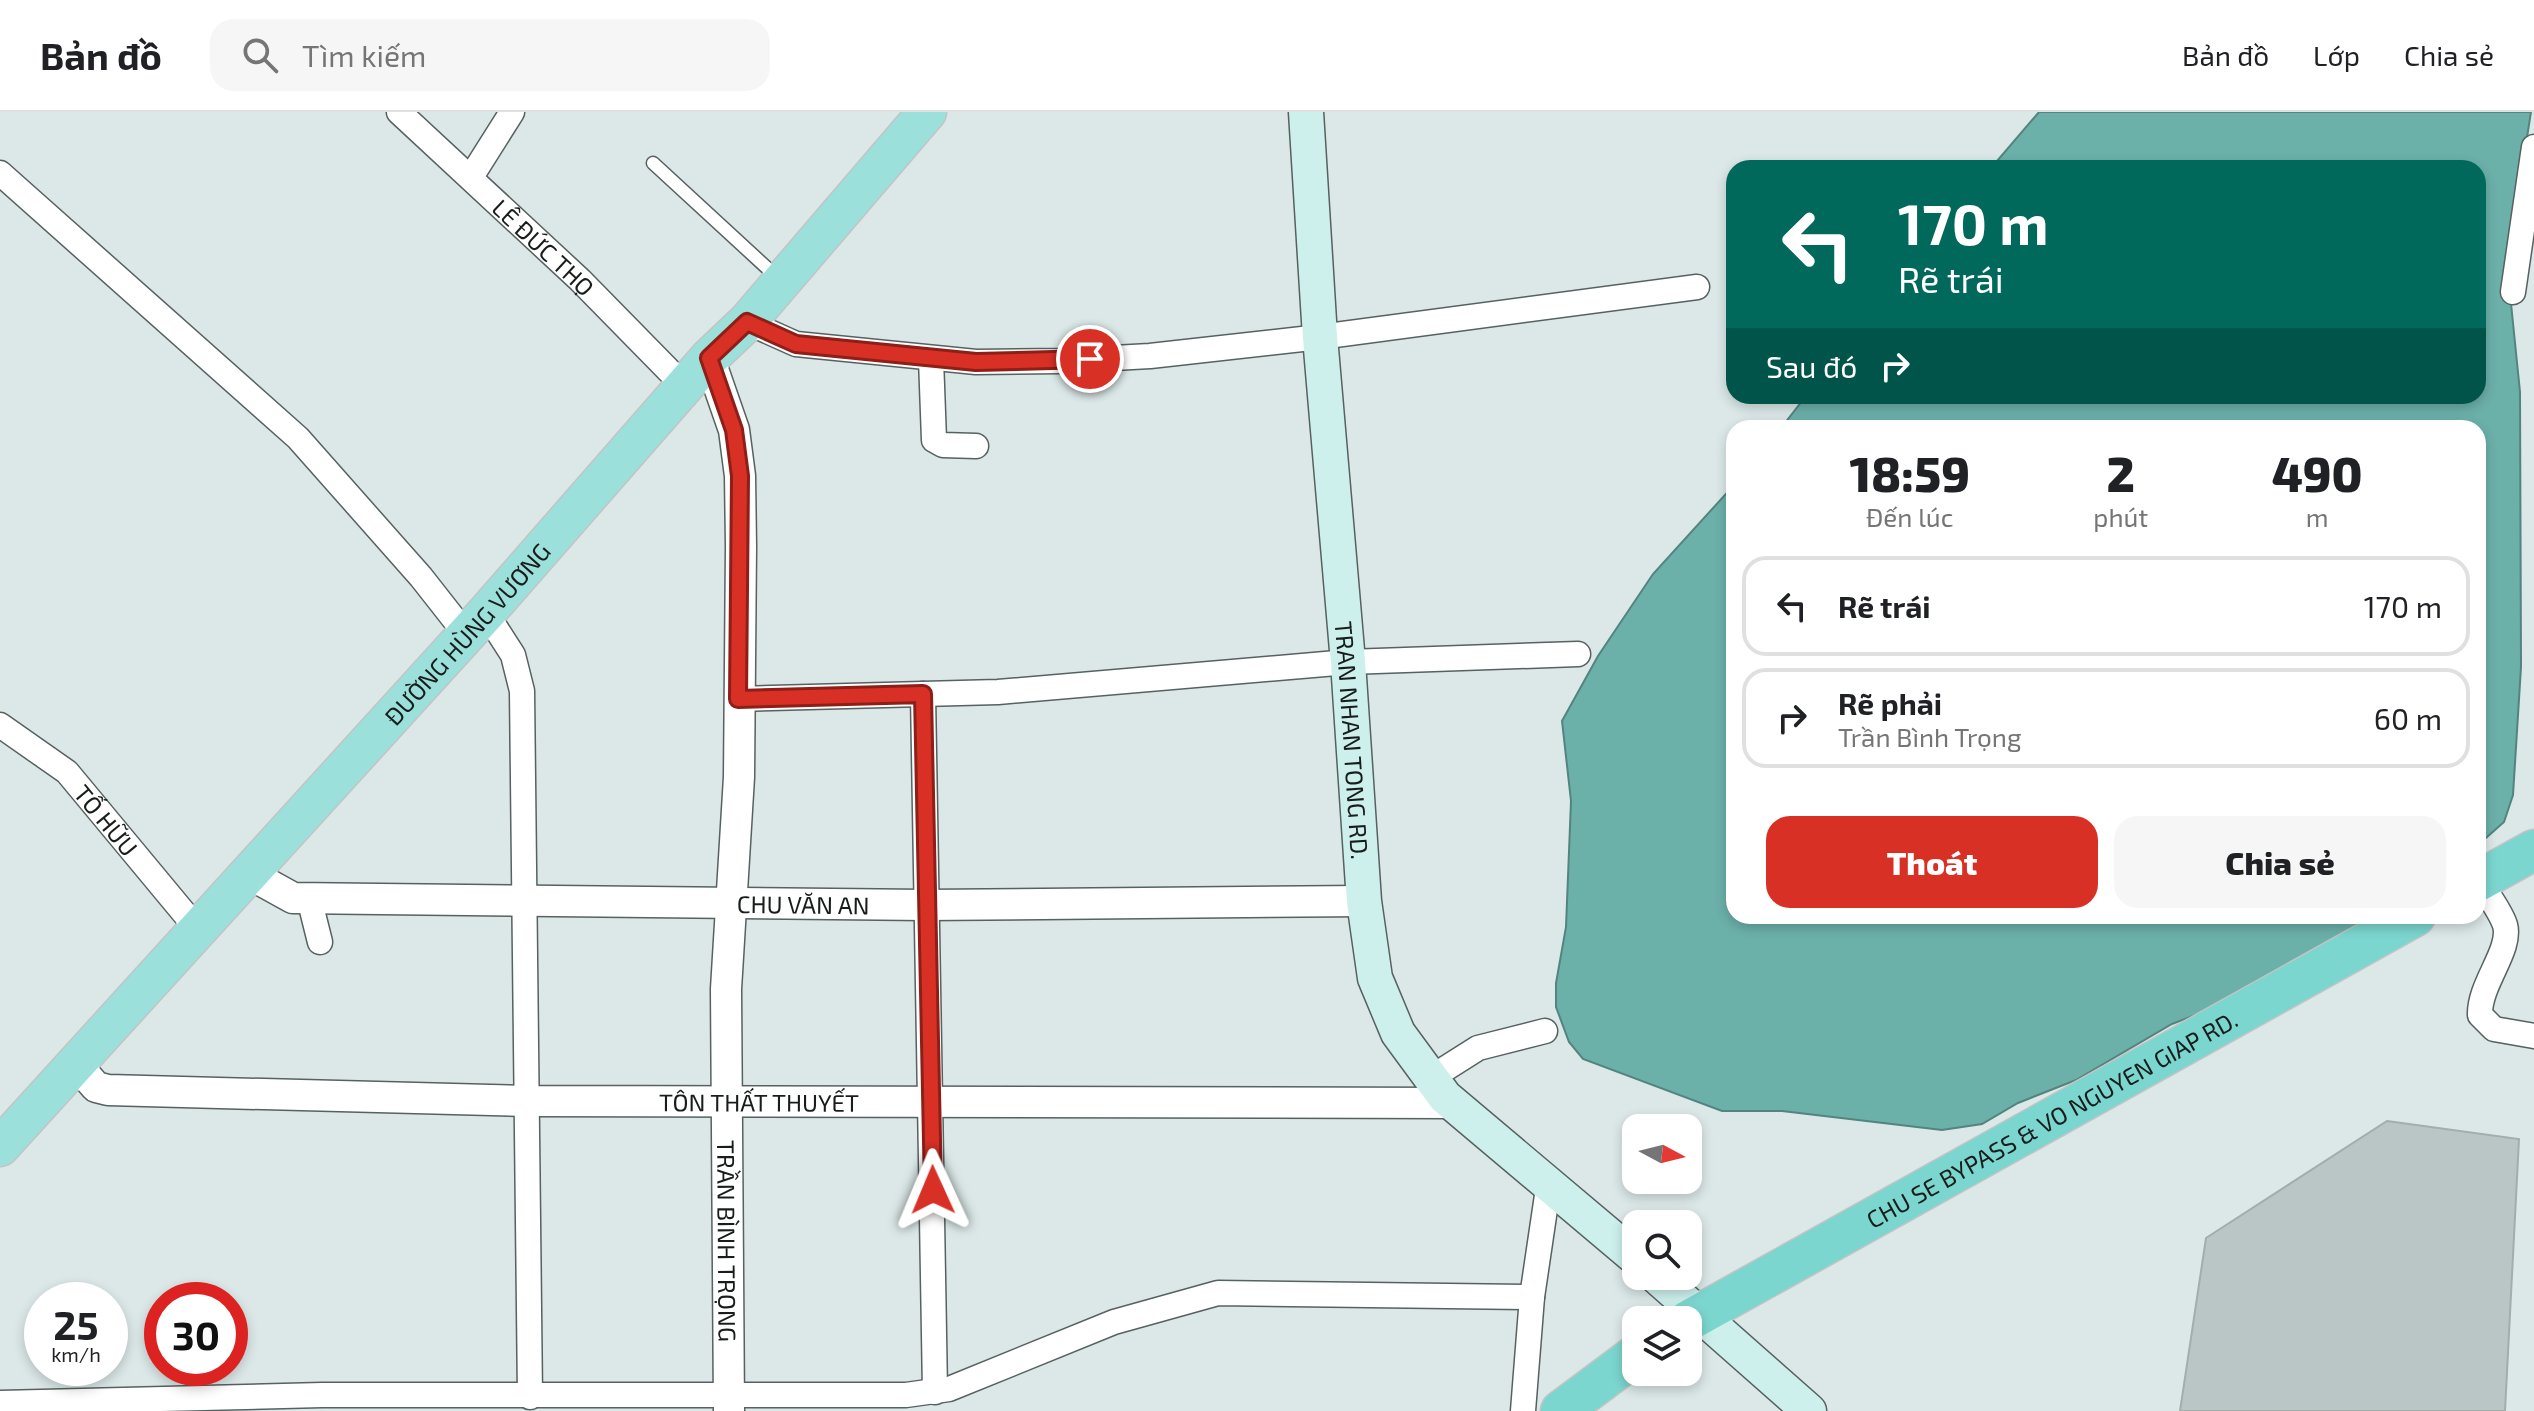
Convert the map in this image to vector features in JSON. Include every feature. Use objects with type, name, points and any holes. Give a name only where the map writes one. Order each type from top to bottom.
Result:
[{"type":"highway","points":[[2486,877],[2534,850]]},
{"type":"highway","name":"CHU SE BYPASS & VO NGUYEN GIAP RD.","points":[[1702,1314],[2401,924]]},
{"type":"highway","points":[[1561,1411],[1622,1365]]},
{"type":"main road","name":"ĐƯỜNG HÙNG VƯƠNG","points":[[0,1147],[199,931],[709,358],[747,322],[927,112]]},
{"type":"main road","name":"TRAN NHAN TONG RD.","points":[[1306,112],[1320,337],[1348,662],[1364,901],[1375,978],[1398,1033],[1440,1091],[1622,1246]]},
{"type":"main road","points":[[1669,1290],[1683,1306]]},
{"type":"main road","points":[[1702,1324],[1809,1411]]},
{"type":"street","name":"LÊ ĐỨC THỌ","points":[[399,112],[580,280],[684,386]]},
{"type":"street","points":[[471,177],[512,112]]},
{"type":"street","points":[[2513,292],[2534,147]]},
{"type":"street","points":[[0,173],[298,438],[421,577],[513,655],[522,691],[530,1397]]},
{"type":"street","points":[[747,322],[796,344],[931,359],[976,362],[1105,359],[1320,337],[1697,287]]},
{"type":"street","name":"TRẦN BÌNH TRỌNG","points":[[709,358],[734,430],[740,476],[739,777],[729,903],[729,1402]]},
{"type":"street","points":[[931,359],[934,440],[943,445],[976,446]]},
{"type":"street","points":[[738,699],[1050,689],[1348,662],[1578,654]]},
{"type":"street","points":[[923,694],[935,1392]]},
{"type":"street","name":"TỐ HỮU","points":[[0,725],[67,772],[199,931]]},
{"type":"street","name":"CHU VĂN AN","points":[[253,867],[275,890],[293,898],[925,905],[1364,901]]},
{"type":"street","points":[[2486,896],[2505,931],[2502,951],[2482,991],[2480,1015],[2494,1029],[2534,1036]]},
{"type":"street","points":[[309,898],[320,942]]},
{"type":"street","points":[[1440,1091],[1478,1048],[1545,1031]]},
{"type":"street","name":"TÔN THẤT THUYẾT","points":[[76,1064],[96,1087],[108,1090],[527,1101],[932,1103],[1440,1091]]},
{"type":"street","points":[[1523,1411],[1532,1297],[1549,1182]]},
{"type":"street","points":[[0,1403],[358,1403],[530,1397],[729,1402],[935,1392],[1114,1322],[1218,1293],[1532,1297]]},
{"type":"lane","points":[[653,163],[781,282]]},
{"type":"water","points":[[2039,112],[2531,112],[2507,264],[2520,392],[2521,667],[2513,795],[2504,822],[2486,838],[2486,420],[1787,420],[1800,404],[2486,404],[2486,160],[1998,160]]},
{"type":"water","points":[[1726,494],[1726,924],[2361,924],[2284,981],[2172,1024],[2076,1080],[2018,1103],[1982,1124],[1942,1130],[1782,1111],[1722,1111],[1583,1059],[1569,1042],[1556,1007],[1556,983],[1566,927],[1571,801],[1562,721],[1598,656],[1653,574]]},
{"type":"building","points":[[2387,1121],[2519,1139],[2505,1411],[2180,1411],[2206,1238]]},
{"type":"route","points":[[933,1190],[923,694],[738,699],[742,601],[740,476],[734,430],[709,358],[747,322],[796,344],[931,359],[976,362],[1090,359]]}]
